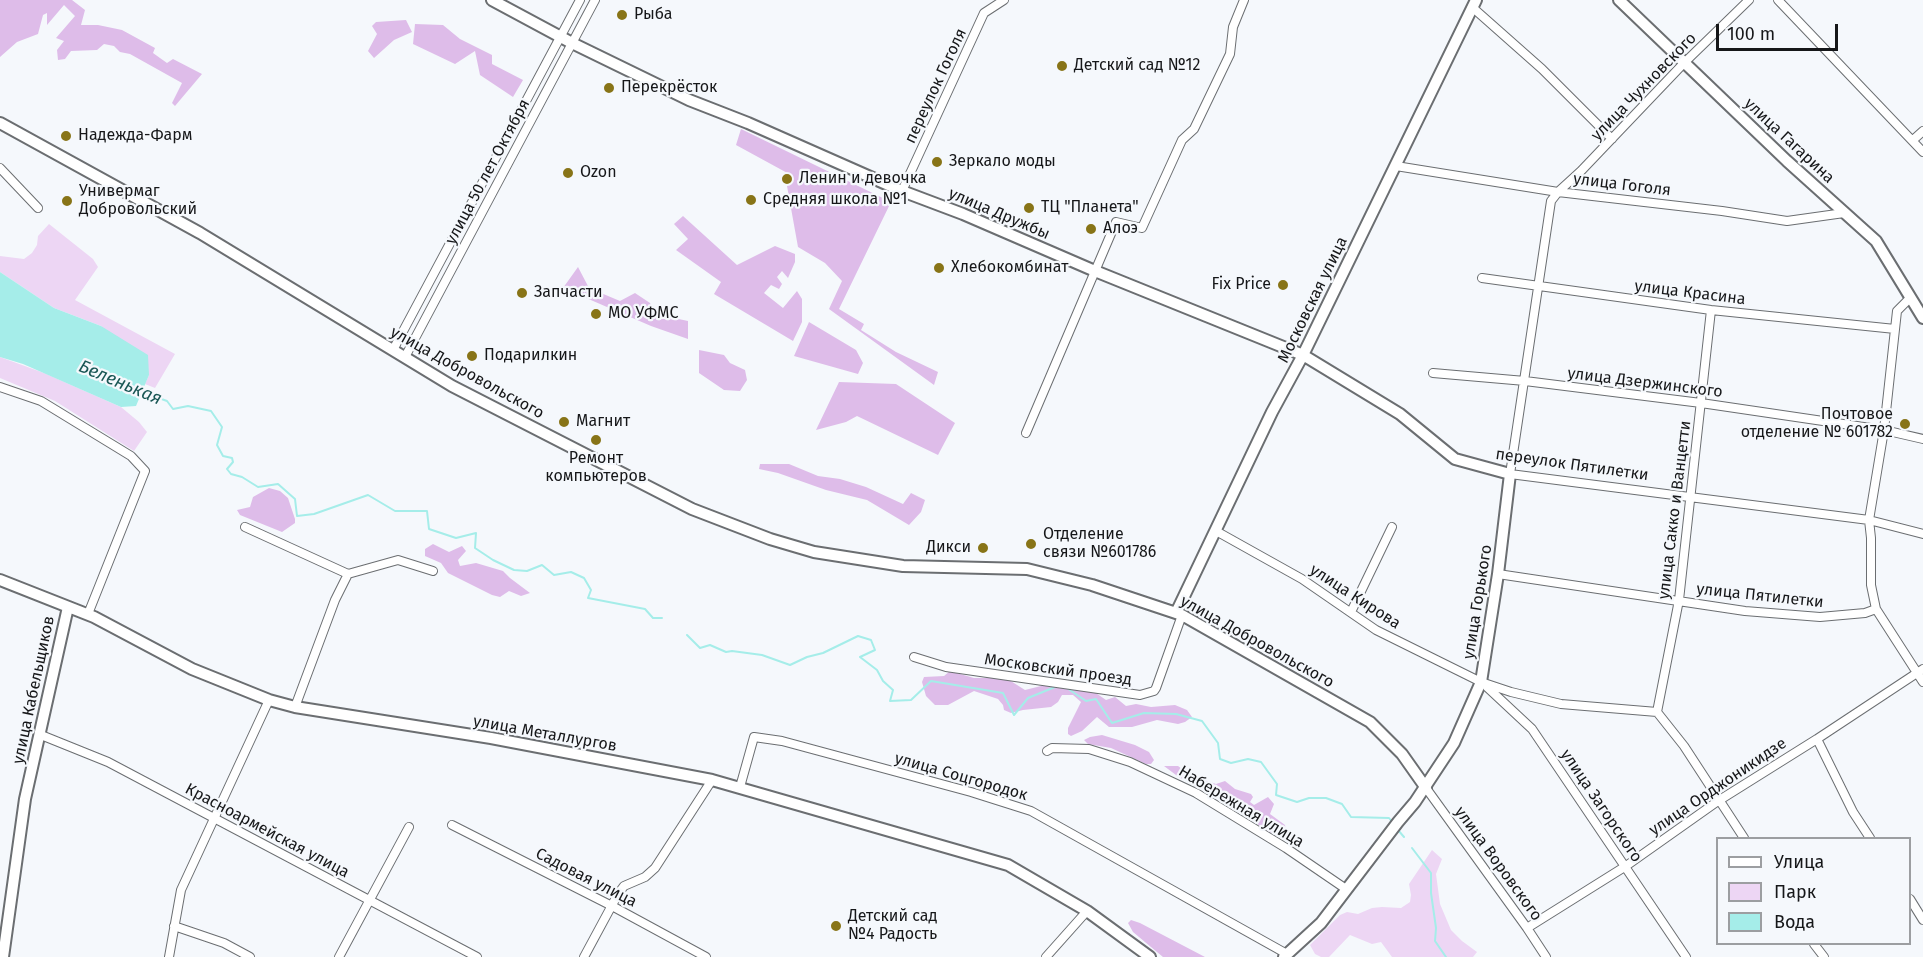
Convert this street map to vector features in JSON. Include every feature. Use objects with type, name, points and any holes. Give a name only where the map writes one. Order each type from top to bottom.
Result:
[{"type":"street","name":"улица Дружбы","points":[[492,0],[560,37],[689,100],[748,123],[902,191],[963,214],[1095,271],[1303,355]]},
{"type":"street","name":"улица 50 лет Октября","points":[[393,350],[580,0]]},
{"type":"street","name":"улица 50 лет Октября","points":[[405,357],[595,0]]},
{"type":"street","name":"переулок Гоголя","points":[[902,191],[984,13],[1004,0]]},
{"type":"street","points":[[1026,433],[1116,222],[1142,228],[1182,140],[1194,129],[1230,54],[1233,27],[1244,0]]},
{"type":"street","name":"улица Гагарина","points":[[1619,0],[1787,161],[1876,241],[1923,318]]},
{"type":"street","name":"улица Чухновского","points":[[1558,192],[1749,0]]},
{"type":"street","points":[[1778,0],[1923,152]]},
{"type":"street","points":[[1474,4],[1612,139]]},
{"type":"street","name":"Московская улица","points":[[1179,614],[1272,412],[1303,355],[1474,4]]},
{"type":"street","name":"улица Добровольского","points":[[1,125],[200,233],[452,386],[692,509],[770,539],[814,552],[903,566],[1027,569],[1092,585],[1179,614],[1370,722],[1402,754],[1426,788]]},
{"type":"street","points":[[1913,141],[1923,131]]},
{"type":"street","name":"улица Гоголя","points":[[1396,166],[1558,192],[1787,221],[1844,213]]},
{"type":"street","points":[[0,168],[38,208]]},
{"type":"street","name":"улица Горького","points":[[1285,955],[1321,923],[1426,788],[1454,743],[1481,682],[1551,201],[1558,192]]},
{"type":"street","name":"улица Красина","points":[[1482,278],[1711,310],[1895,329]]},
{"type":"street","points":[[1910,298],[1897,311],[1884,430],[1869,520],[1871,585],[1876,609],[1920,671],[1923,682]]},
{"type":"street","name":"улица Сакко и Ванцетти","points":[[1657,712],[1678,600],[1711,310]]},
{"type":"street","name":"переулок Пятилетки","points":[[1303,355],[1400,414],[1455,459],[1510,474],[1869,520],[1923,534]]},
{"type":"street","name":"улица Дзержинского","points":[[1433,373],[1525,381],[1701,403],[1884,430],[1923,440]]},
{"type":"street","points":[[0,387],[41,401],[131,456],[145,471],[88,614]]},
{"type":"street","points":[[245,527],[348,574],[398,560],[433,571]]},
{"type":"street","points":[[1351,612],[1392,527]]},
{"type":"street","name":"улица Кирова","points":[[1216,531],[1302,579],[1376,630],[1481,682]]},
{"type":"street","points":[[295,707],[335,600],[348,574]]},
{"type":"street","name":"улица Пятилетки","points":[[1498,574],[1745,611],[1820,617],[1865,613],[1876,609]]},
{"type":"street","name":"улица Металлургов","points":[[0,580],[88,614],[192,669],[268,700],[295,707],[491,738],[712,780],[1008,865],[1087,911],[1150,957]]},
{"type":"street","name":"улица Кабельщиков","points":[[3,957],[26,799],[68,607]]},
{"type":"street","name":"Московский проезд","points":[[914,657],[946,667],[1140,695],[1155,691],[1179,614]]},
{"type":"street","name":"улица Орджоникидзе","points":[[1527,928],[1626,866],[1718,801],[1920,671]]},
{"type":"street","points":[[1481,682],[1561,704],[1657,712],[1684,746],[1743,837]]},
{"type":"street","name":"улица Загорского","points":[[1481,682],[1532,729],[1686,957]]},
{"type":"street","points":[[169,957],[181,890],[268,700]]},
{"type":"street","name":"Красноармейская улица","points":[[41,735],[108,762],[477,957]]},
{"type":"street","name":"улица Соцгородок","points":[[740,787],[754,737],[782,741],[971,792],[1031,811],[1285,955]]},
{"type":"street","points":[[1817,739],[1853,812],[1869,837]]},
{"type":"street","name":"Набережная улица","points":[[1047,751],[1052,748],[1089,749],[1130,762],[1196,793],[1283,846],[1346,889]]},
{"type":"street","points":[[584,957],[624,886],[645,877],[655,868],[712,780]]},
{"type":"street","name":"улица Воровского","points":[[1426,788],[1546,957]]},
{"type":"street","name":"Садовая улица","points":[[452,825],[612,906],[706,957]]},
{"type":"street","points":[[339,957],[409,826]]},
{"type":"street","points":[[1911,901],[1923,920]]},
{"type":"street","points":[[1046,957],[1087,911]]},
{"type":"street","points":[[174,926],[224,942],[250,957]]},
{"type":"street","points":[[1815,945],[1824,957]]},
{"type":"green space","points":[[49,224],[93,259],[98,267],[75,300],[175,354],[155,388],[145,384],[149,375],[101,326],[54,308],[0,272],[0,256],[24,259],[32,253],[37,245],[38,236]]},
{"type":"green space","points":[[0,357],[44,373],[121,407],[147,432],[134,451],[55,401],[0,378]]},
{"type":"green space","points":[[1432,850],[1442,859],[1436,874],[1440,904],[1451,930],[1477,952],[1473,957],[1392,957],[1381,942],[1372,944],[1350,935],[1329,957],[1315,954],[1310,945],[1340,915],[1347,912],[1358,914],[1372,908],[1401,908],[1410,902],[1409,884]]},
{"type":"shaded area","points":[[0,0],[72,0],[85,10],[81,25],[98,25],[122,30],[155,48],[153,53],[167,63],[173,59],[202,74],[175,106],[172,103],[182,83],[130,54],[120,52],[114,46],[104,44],[97,50],[71,51],[65,59],[58,60],[57,50],[64,41],[56,38],[75,16],[64,5],[47,25],[47,13],[43,15],[38,34],[17,42],[0,57]]},
{"type":"shaded area","points":[[406,20],[412,32],[394,40],[374,58],[368,51],[377,34],[372,26],[376,22]]},
{"type":"shaded area","points":[[415,24],[443,25],[460,39],[492,55],[492,64],[523,80],[513,97],[480,75],[475,51],[455,64],[413,44]]},
{"type":"shaded area","points":[[741,129],[891,202],[839,309],[864,324],[861,330],[896,352],[938,372],[934,385],[829,309],[842,281],[825,263],[798,247],[787,186],[791,175],[736,145]]},
{"type":"shaded area","points":[[683,216],[737,265],[775,246],[795,254],[795,262],[788,278],[782,271],[777,277],[782,284],[779,289],[771,285],[764,293],[783,308],[797,291],[802,299],[802,322],[793,341],[714,294],[721,282],[676,250],[688,239],[674,224]]},
{"type":"shaded area","points":[[578,267],[589,288],[620,301],[635,293],[650,303],[655,314],[688,321],[688,339],[651,326],[563,288]]},
{"type":"shaded area","points":[[809,322],[856,350],[863,363],[858,374],[794,356]]},
{"type":"shaded area","points":[[699,350],[724,355],[730,363],[745,370],[747,380],[740,391],[724,390],[699,373]]},
{"type":"shaded area","points":[[839,382],[896,384],[955,423],[938,455],[857,416],[846,422],[816,430]]},
{"type":"shaded area","points":[[760,464],[789,464],[818,476],[840,479],[866,487],[903,504],[911,493],[925,500],[921,512],[909,525],[867,500],[759,469]]},
{"type":"shaded area","points":[[269,488],[280,491],[288,498],[295,519],[295,523],[282,532],[240,515],[237,510],[250,507],[253,497]]},
{"type":"shaded area","points":[[433,544],[449,552],[462,546],[466,551],[458,560],[460,566],[476,563],[503,571],[530,593],[521,596],[509,591],[500,597],[448,573],[441,563],[425,556],[425,549]]},
{"type":"shaded area","points":[[950,671],[974,678],[1006,678],[1025,690],[1049,684],[1093,691],[1106,700],[1115,697],[1126,706],[1175,705],[1187,710],[1192,717],[1178,724],[1157,720],[1132,727],[1109,727],[1097,717],[1082,731],[1071,736],[1068,734],[1068,728],[1081,702],[1073,695],[1062,695],[1051,707],[1011,713],[1004,710],[998,699],[974,691],[948,705],[935,705],[926,696],[922,682],[924,677],[944,676]]},
{"type":"shaded area","points":[[1102,735],[1135,745],[1149,752],[1154,760],[1151,764],[1146,764],[1111,748],[1088,744],[1084,740]]},
{"type":"shaded area","points":[[1164,766],[1178,766],[1185,771],[1187,776],[1184,779],[1180,778]]},
{"type":"shaded area","points":[[1194,776],[1216,784],[1225,781],[1235,789],[1251,794],[1253,797],[1250,802],[1254,805],[1268,797],[1274,804],[1270,814],[1285,825],[1286,832],[1281,835],[1269,832],[1256,823],[1249,812],[1236,802],[1223,800],[1194,785],[1192,779]]},
{"type":"shaded area","points":[[1131,920],[1205,957],[1163,957],[1133,932],[1128,923]]},
{"type":"water","points":[[0,272],[54,308],[101,326],[148,355],[149,375],[136,406],[121,407],[23,364],[0,357]]},
{"type":"waterway","name":"Беленькая","points":[[139,395],[167,401],[173,409],[188,406],[211,411],[222,427],[217,445],[223,456],[232,458],[233,462],[227,469],[231,474],[242,477],[258,487],[278,484],[295,499],[297,516],[314,514],[368,495],[395,511],[427,511],[429,529],[456,538],[476,533],[475,548],[514,570],[527,571],[542,565],[554,575],[571,572],[584,578],[591,590],[588,598],[645,609],[653,618],[662,618]]},
{"type":"waterway","name":"Беленькая","points":[[687,635],[700,648],[710,645],[726,652],[762,655],[790,665],[823,653],[858,636],[871,640],[875,650],[860,657],[877,670],[883,681],[893,690],[890,701],[911,700],[931,681],[1003,693],[1014,715],[1028,698],[1055,687]]},
{"type":"waterway","name":"Беленькая","points":[[1067,688],[1086,701],[1096,699],[1112,723],[1144,713],[1176,714],[1202,721],[1218,743],[1220,759],[1231,763],[1248,759],[1261,762],[1277,784],[1276,795],[1297,802],[1309,798],[1326,798],[1342,804],[1351,817],[1389,818],[1393,823]]},
{"type":"waterway","name":"Беленькая","points":[[1398,830],[1404,837]]},
{"type":"waterway","name":"Беленькая","points":[[1412,848],[1431,873],[1435,941],[1446,957]]},
{"type":"place","name":"Рыба","points":[[622,15]]},
{"type":"place","name":"Детский сад №12","points":[[1062,66]]},
{"type":"place","name":"Перекрёсток","points":[[609,88]]},
{"type":"place","name":"Надежда-Фарм","points":[[66,136]]},
{"type":"place","name":"Зеркало моды","points":[[937,162]]},
{"type":"place","name":"Ozon","points":[[568,173]]},
{"type":"place","name":"Ленин и девочка","points":[[787,179]]},
{"type":"place","name":"Средняя школа №1","points":[[751,200]]},
{"type":"place","name":"Универмаг Добровольский","points":[[67,201]]},
{"type":"place","name":"ТЦ \"Планета\"","points":[[1029,208]]},
{"type":"place","name":"Алоэ","points":[[1091,229]]},
{"type":"place","name":"Хлебокомбинат","points":[[939,268]]},
{"type":"place","name":"Fix Price","points":[[1283,285]]},
{"type":"place","name":"Запчасти","points":[[522,293]]},
{"type":"place","name":"МО УФМС","points":[[596,314]]},
{"type":"place","name":"Подарилкин","points":[[472,356]]},
{"type":"place","name":"Магнит","points":[[564,422]]},
{"type":"place","name":"Почтовое отделение № 601782","points":[[1905,424]]},
{"type":"place","name":"Ремонт компьютеров","points":[[596,440]]},
{"type":"place","name":"Отделение связи №601786","points":[[1031,544]]},
{"type":"place","name":"Дикси","points":[[983,548]]},
{"type":"place","name":"Детский сад №4 Радость","points":[[836,926]]}]
